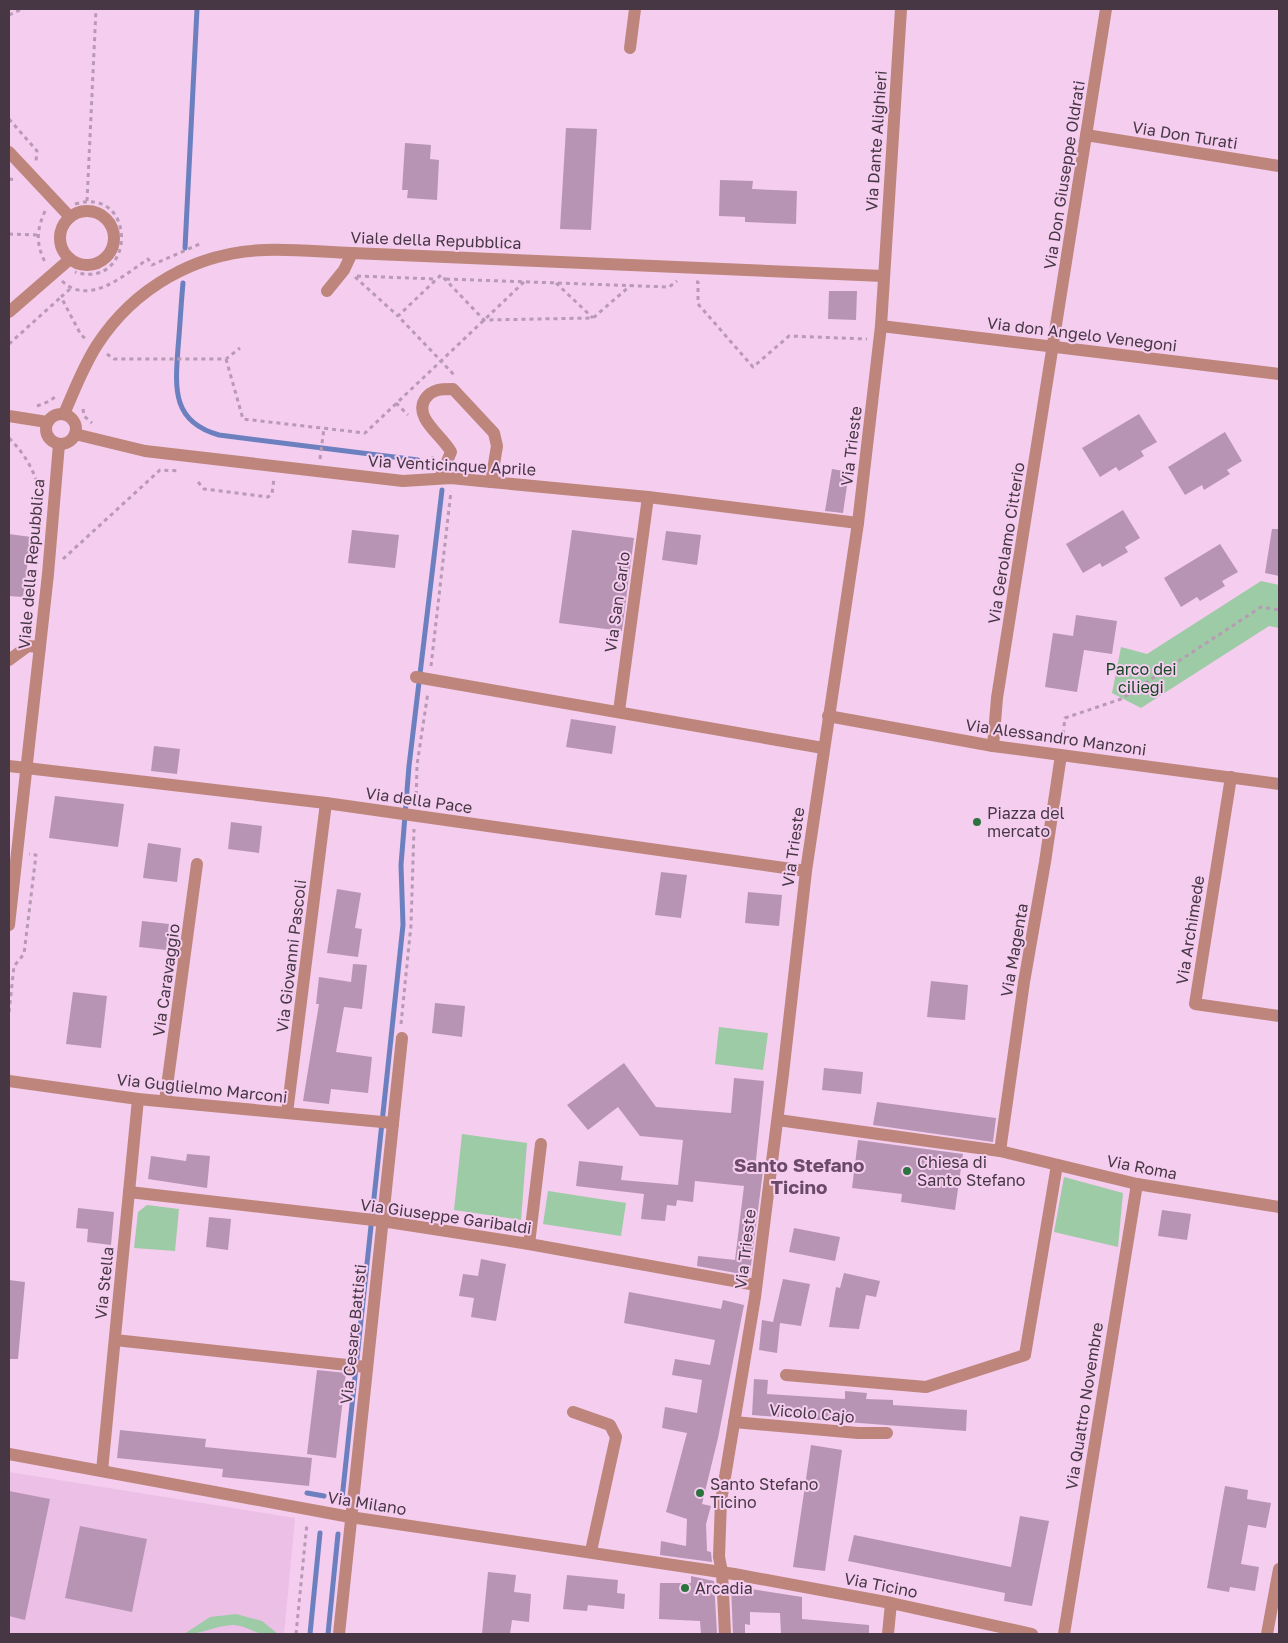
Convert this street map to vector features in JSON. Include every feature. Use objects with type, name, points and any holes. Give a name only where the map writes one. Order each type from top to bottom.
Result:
[{"type":"street","points":[[630,48],[635,9]]},
{"type":"street","name":"Via Dante Alighieri","points":[[883,276],[901,9]]},
{"type":"street","name":"Via Don Giuseppe Oldrati","points":[[1054,347],[1106,9]]},
{"type":"street","name":"Via Don Turati","points":[[1086,136],[1279,166]]},
{"type":"street","points":[[9,152],[70,217]]},
{"type":"street","points":[[78,212],[96,212],[110,224],[114,242],[110,251],[96,263],[87,265],[70,259],[64,253],[60,238],[61,230],[70,217],[78,212]]},
{"type":"street","name":"Viale della Repubblica","points":[[64,414],[96,346],[115,320],[133,302],[162,280],[208,259],[232,253],[264,250],[352,253],[883,276]]},
{"type":"street","points":[[327,291],[349,273],[352,253]]},
{"type":"street","points":[[9,312],[70,259]]},
{"type":"street","name":"Via Trieste","points":[[725,1634],[722,1572],[719,1557],[721,1501],[756,1285],[778,1120],[806,871],[858,523],[880,339],[883,276]]},
{"type":"street","name":"Via don Angelo Venegoni","points":[[881,326],[1279,374]]},
{"type":"street","name":"Via Gerolamo Citterio","points":[[993,746],[997,698],[1054,347]]},
{"type":"street","points":[[446,478],[451,452],[423,416],[423,403],[429,393],[440,389],[453,388],[494,433],[497,446],[491,482]]},
{"type":"street","points":[[64,414],[73,419],[75,434],[69,442],[59,444],[47,436],[47,422],[54,415],[64,414]]},
{"type":"street","points":[[9,416],[47,422]]},
{"type":"street","name":"Via Venticinque Aprile","points":[[75,434],[146,451],[403,481],[446,478],[491,482],[648,498],[858,523]]},
{"type":"street","name":"Viale della Repubblica","points":[[9,925],[40,647],[59,444]]},
{"type":"street","name":"Via San Carlo","points":[[620,711],[648,498]]},
{"type":"street","points":[[9,660],[28,646],[40,647]]},
{"type":"street","points":[[424,678],[823,748]]},
{"type":"street","name":"Via Alessandro Manzoni","points":[[828,716],[993,746],[1279,784]]},
{"type":"street","name":"Via Magenta","points":[[1000,1151],[1024,982],[1046,862],[1061,755]]},
{"type":"street","name":"Via della Pace","points":[[9,766],[326,803],[806,871]]},
{"type":"street","name":"Via Archimede","points":[[1231,777],[1195,1004],[1279,1016]]},
{"type":"street","name":"Via Giovanni Pascoli","points":[[287,1113],[326,803]]},
{"type":"street","name":"Via Caravaggio","points":[[165,1101],[197,864]]},
{"type":"street","name":"Via Cesare Battisti","points":[[339,1634],[350,1517],[360,1366],[376,1220],[402,1038]]},
{"type":"street","name":"Via Guglielmo Marconi","points":[[9,1080],[138,1099],[391,1123]]},
{"type":"street","name":"Via Stella","points":[[102,1471],[138,1099]]},
{"type":"street","name":"Via Roma","points":[[778,1120],[1000,1151],[1137,1184],[1279,1207]]},
{"type":"street","points":[[530,1244],[541,1144]]},
{"type":"street","points":[[786,1375],[926,1387],[1025,1355],[1057,1165]]},
{"type":"street","name":"Via Quattro Novembre","points":[[1064,1634],[1137,1184]]},
{"type":"street","name":"Via Giuseppe Garibaldi","points":[[129,1192],[376,1220],[530,1244],[756,1285]]},
{"type":"street","points":[[114,1340],[360,1366]]},
{"type":"street","points":[[573,1412],[610,1425],[616,1436],[591,1551]]},
{"type":"street","name":"Vicolo Cajo","points":[[734,1422],[858,1433],[886,1433]]},
{"type":"street","name":"Via Milano","points":[[9,1454],[350,1517],[591,1551],[722,1572]]},
{"type":"street","points":[[1266,1634],[1279,1569]]},
{"type":"street","name":"Via Ticino","points":[[722,1572],[891,1603],[1032,1634]]},
{"type":"street","points":[[888,1634],[891,1603]]},
{"type":"path","points":[[9,15],[22,9]]},
{"type":"path","points":[[88,201],[96,9]]},
{"type":"path","points":[[9,180],[20,181]]},
{"type":"path","points":[[46,209],[37,235],[39,250],[47,266],[70,289],[86,291],[101,289],[148,259],[152,265],[202,244]]},
{"type":"path","points":[[9,234],[37,235]]},
{"type":"path","points":[[163,266],[197,251]]},
{"type":"path","points":[[349,273],[436,280]]},
{"type":"path","points":[[349,273],[398,316],[441,361]]},
{"type":"path","points":[[398,316],[441,275],[484,320],[593,318],[631,285]]},
{"type":"path","points":[[446,279],[669,287],[676,282],[683,282]]},
{"type":"path","points":[[226,359],[243,420],[365,433],[524,282]]},
{"type":"path","points":[[691,282],[698,282],[698,304],[753,367],[789,336],[880,339]]},
{"type":"path","points":[[556,283],[593,318]]},
{"type":"path","points":[[9,344],[61,297]]},
{"type":"path","points":[[83,347],[92,334]]},
{"type":"path","points":[[166,360],[226,359],[240,348]]},
{"type":"path","points":[[101,358],[105,351]]},
{"type":"path","points":[[34,406],[50,401],[59,392]]},
{"type":"path","points":[[396,403],[410,416]]},
{"type":"path","points":[[84,404],[84,416],[90,422],[99,425]]},
{"type":"path","points":[[321,453],[324,428]]},
{"type":"path","points":[[9,438],[22,452],[33,470],[41,498]]},
{"type":"path","points":[[417,466],[437,454]]},
{"type":"path","points":[[310,460],[320,462]]},
{"type":"path","points":[[60,562],[160,470],[180,471]]},
{"type":"path","points":[[198,482],[204,489],[268,497],[272,494],[274,475]]},
{"type":"path","points":[[402,1038],[400,1030],[411,925],[416,765],[446,478]]},
{"type":"path","points":[[1061,755],[1065,718],[1121,698],[1260,607],[1279,610]]},
{"type":"path","points":[[9,1012],[14,966],[24,954],[36,855],[26,854]]},
{"type":"path","points":[[296,1634],[309,1510]]},
{"type":"shaded area","points":[[9,1472],[295,1518],[284,1634],[9,1634]]},
{"type":"green space","name":"Parco dei ciliegi","points":[[1261,581],[1279,585],[1279,628],[1269,626],[1141,708],[1112,693],[1121,647],[1147,654]]},
{"type":"green space","points":[[719,1027],[768,1033],[763,1070],[715,1064]]},
{"type":"green space","points":[[462,1134],[527,1143],[521,1220],[454,1210]]},
{"type":"green space","points":[[1064,1177],[1123,1193],[1118,1247],[1054,1232]]},
{"type":"green space","points":[[548,1191],[626,1203],[621,1236],[543,1224]]},
{"type":"green space","points":[[147,1205],[179,1209],[175,1251],[134,1248],[138,1212]]},
{"type":"green space","points":[[236,1614],[262,1621],[278,1634],[262,1634],[233,1625],[184,1634],[210,1617]]},
{"type":"building","points":[[566,128],[597,129],[591,230],[560,229]]},
{"type":"building","points":[[405,143],[431,145],[430,159],[439,160],[437,200],[407,198],[408,190],[402,190]]},
{"type":"building","points":[[720,180],[753,181],[752,189],[797,191],[796,224],[745,222],[745,217],[719,216]]},
{"type":"building","points":[[829,291],[857,291],[856,320],[828,319]]},
{"type":"building","points":[[1139,414],[1157,442],[1141,451],[1144,456],[1119,471],[1116,467],[1100,477],[1082,448]]},
{"type":"building","points":[[1225,432],[1242,461],[1227,470],[1230,474],[1204,490],[1202,485],[1185,495],[1168,467]]},
{"type":"building","points":[[832,469],[849,472],[843,513],[825,511]]},
{"type":"building","points":[[1123,510],[1140,538],[1125,547],[1128,552],[1102,567],[1100,563],[1083,573],[1066,544]]},
{"type":"building","points":[[1272,529],[1279,529],[1279,576],[1265,573]]},
{"type":"building","points":[[352,530],[399,535],[395,568],[348,563]]},
{"type":"building","points":[[572,530],[634,538],[622,631],[559,623]]},
{"type":"building","points":[[666,531],[701,535],[697,565],[662,560]]},
{"type":"building","points":[[9,534],[31,537],[23,597],[9,596]]},
{"type":"building","points":[[1220,544],[1238,572],[1222,581],[1225,586],[1200,601],[1197,597],[1181,607],[1164,578]]},
{"type":"building","points":[[1076,615],[1117,621],[1112,654],[1084,650],[1077,692],[1045,687],[1053,633],[1073,636]]},
{"type":"building","points":[[571,719],[616,726],[612,754],[566,747]]},
{"type":"building","points":[[154,746],[180,749],[177,774],[151,771]]},
{"type":"building","points":[[55,796],[124,804],[118,847],[49,838]]},
{"type":"building","points":[[231,822],[262,826],[259,853],[228,849]]},
{"type":"building","points":[[148,843],[181,848],[177,882],[143,878]]},
{"type":"building","points":[[661,872],[687,875],[681,918],[655,915]]},
{"type":"building","points":[[337,889],[361,893],[355,928],[362,929],[358,957],[327,953]]},
{"type":"building","points":[[748,892],[782,895],[779,926],[745,923]]},
{"type":"building","points":[[142,921],[169,924],[166,950],[139,947]]},
{"type":"building","points":[[353,964],[367,965],[362,1009],[344,1007],[336,1052],[372,1057],[368,1093],[331,1089],[329,1104],[303,1101],[319,1004],[316,1004],[319,977],[351,982]]},
{"type":"building","points":[[931,981],[968,985],[965,1020],[927,1017]]},
{"type":"building","points":[[73,992],[107,996],[101,1048],[66,1044]]},
{"type":"building","points":[[435,1003],[465,1006],[462,1037],[432,1033]]},
{"type":"building","points":[[624,1063],[656,1107],[731,1113],[734,1078],[764,1081],[755,1170],[763,1171],[750,1273],[747,1275],[697,1266],[698,1256],[735,1260],[744,1186],[695,1181],[693,1202],[677,1200],[676,1206],[667,1205],[665,1221],[641,1219],[644,1194],[576,1186],[579,1161],[623,1166],[621,1180],[678,1185],[683,1140],[640,1136],[618,1107],[588,1130],[567,1105]]},
{"type":"building","points":[[824,1068],[863,1072],[861,1094],[822,1090]]},
{"type":"building","points":[[877,1102],[996,1118],[993,1142],[873,1125]]},
{"type":"building","name":"Chiesa di Santo Stefano","points":[[858,1140],[963,1154],[955,1210],[901,1202],[902,1194],[852,1188]]},
{"type":"building","points":[[187,1154],[210,1156],[207,1188],[148,1179],[151,1156],[186,1161]]},
{"type":"building","points":[[78,1208],[114,1212],[111,1245],[87,1242],[88,1229],[76,1228]]},
{"type":"building","points":[[1162,1210],[1191,1214],[1187,1240],[1158,1236]]},
{"type":"building","points":[[209,1217],[231,1219],[228,1250],[206,1247]]},
{"type":"building","points":[[794,1228],[840,1237],[835,1261],[789,1252]]},
{"type":"building","points":[[481,1259],[506,1264],[496,1321],[471,1317],[474,1298],[459,1296],[463,1274],[478,1276]]},
{"type":"building","points":[[844,1273],[880,1281],[876,1297],[866,1295],[859,1329],[829,1327],[836,1287],[840,1288]]},
{"type":"building","points":[[783,1279],[810,1284],[801,1326],[780,1323],[777,1353],[759,1350],[762,1320],[773,1322]]},
{"type":"building","points":[[9,1280],[25,1282],[18,1359],[9,1359]]},
{"type":"building","points":[[629,1292],[721,1309],[723,1300],[744,1305],[718,1438],[702,1504],[711,1506],[706,1524],[707,1551],[711,1552],[712,1562],[660,1555],[661,1541],[686,1546],[687,1519],[666,1512],[687,1433],[662,1428],[665,1407],[697,1413],[702,1380],[672,1375],[675,1359],[710,1365],[715,1340],[624,1323]]},
{"type":"building","points":[[317,1370],[346,1373],[336,1458],[307,1454]]},
{"type":"building","points":[[754,1379],[768,1380],[767,1394],[845,1399],[845,1391],[867,1393],[866,1399],[893,1400],[893,1405],[967,1410],[966,1431],[752,1415]]},
{"type":"building","points":[[120,1430],[206,1439],[205,1447],[312,1458],[309,1486],[222,1477],[223,1469],[117,1458]]},
{"type":"building","points":[[811,1445],[842,1450],[825,1571],[793,1567]]},
{"type":"building","points":[[1225,1486],[1248,1490],[1247,1499],[1271,1503],[1266,1528],[1248,1525],[1241,1564],[1259,1567],[1255,1591],[1230,1587],[1229,1592],[1207,1588]]},
{"type":"building","points":[[9,1491],[50,1499],[25,1620],[9,1616]]},
{"type":"building","points":[[1020,1516],[1049,1521],[1032,1606],[1004,1601],[1005,1593],[848,1561],[854,1535],[1011,1567]]},
{"type":"building","points":[[80,1526],[147,1539],[132,1612],[65,1598]]},
{"type":"building","points":[[488,1572],[516,1575],[514,1592],[531,1594],[529,1622],[512,1620],[510,1634],[482,1634]]},
{"type":"building","points":[[567,1575],[618,1580],[617,1593],[625,1594],[624,1609],[588,1605],[587,1611],[563,1609]]},
{"type":"building","points":[[691,1576],[714,1581],[717,1634],[701,1634],[700,1621],[659,1619],[660,1583],[691,1583]]},
{"type":"building","points":[[731,1586],[802,1597],[802,1619],[869,1625],[869,1634],[781,1634],[780,1613],[750,1612],[750,1625],[745,1624],[745,1634],[733,1634]]},
{"type":"waterway","points":[[185,248],[197,9]]},
{"type":"waterway","points":[[183,283],[177,363],[177,390],[185,413],[192,422],[219,435],[418,460]]},
{"type":"waterway","points":[[342,1499],[403,925],[401,865],[409,766],[442,490]]},
{"type":"waterway","points":[[307,1493],[324,1496]]},
{"type":"waterway","points":[[310,1634],[320,1533]]},
{"type":"waterway","points":[[328,1634],[338,1534]]},
{"type":"place","name":"Piazza del mercato","points":[[977,822]]},
{"type":"place","name":"Chiesa di Santo Stefano","points":[[907,1171]]},
{"type":"place","name":"Santo Stefano Ticino","points":[[700,1493]]},
{"type":"place","name":"Arcadia","points":[[685,1588]]},
{"type":"district","name":"Santo Stefano Ticino","points":[[799,1175]]}]
